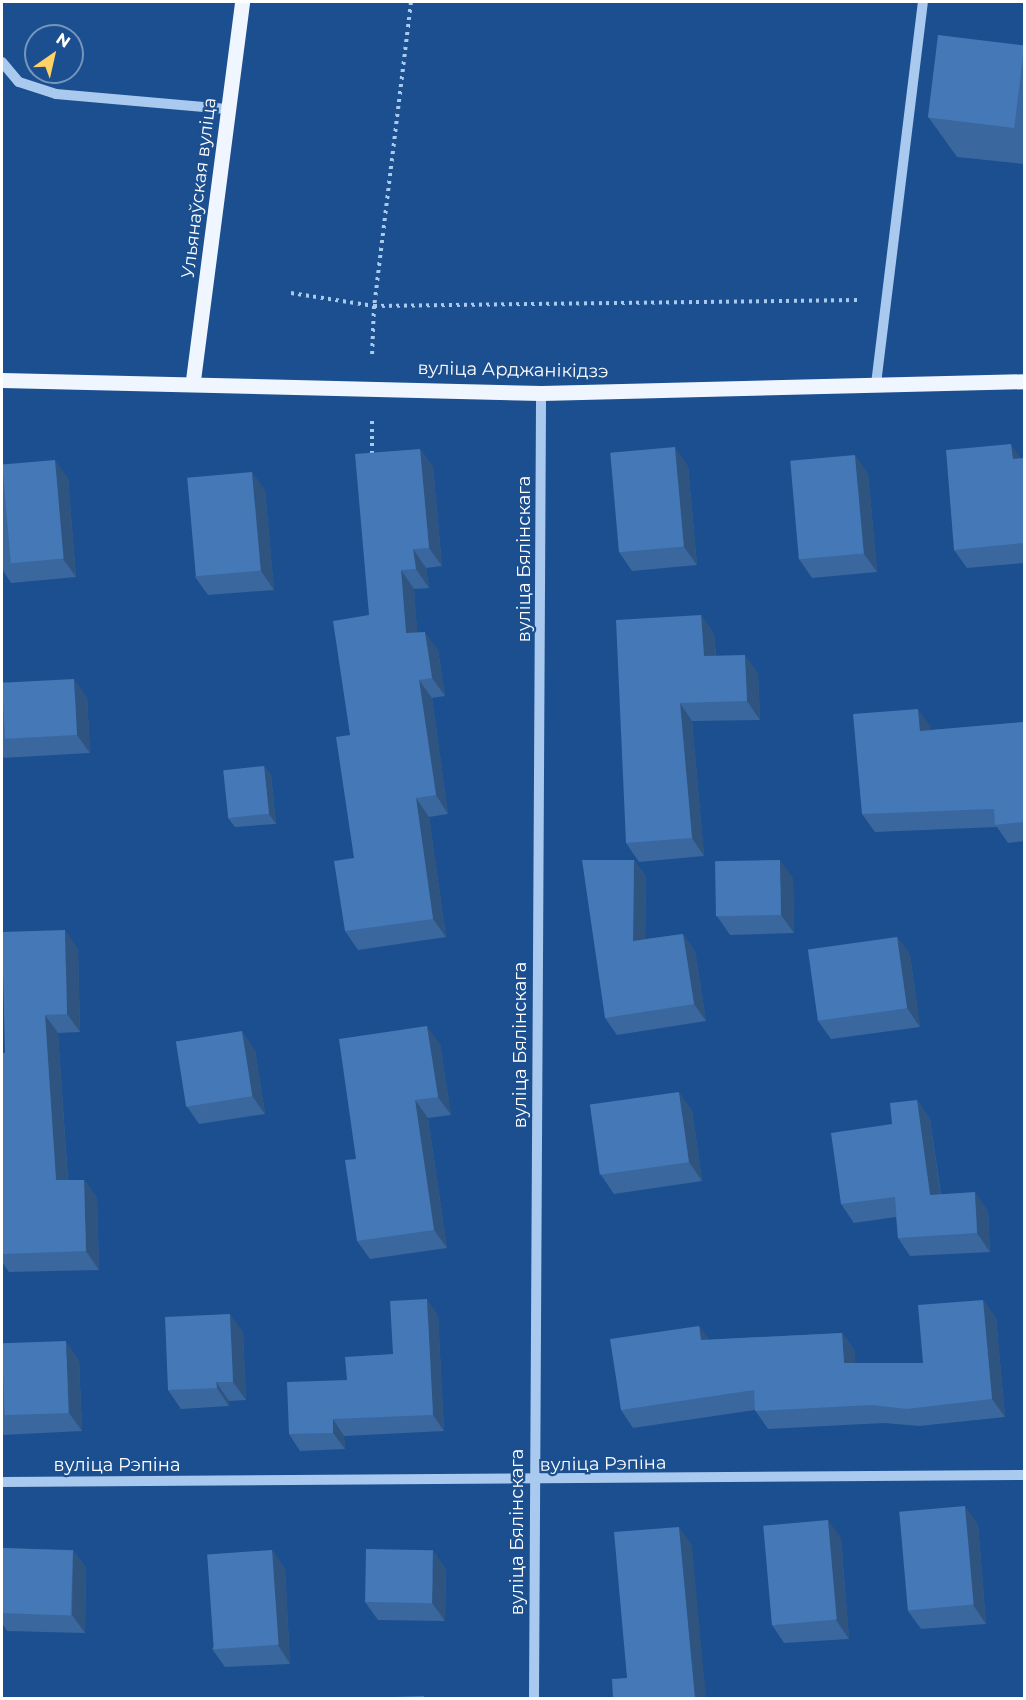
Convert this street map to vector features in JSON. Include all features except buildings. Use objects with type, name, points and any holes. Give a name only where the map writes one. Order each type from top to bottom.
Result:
[{"type":"main road","name":"Ульянаўская вуліца","points":[[193,380],[230,109],[242,2]]},
{"type":"main road","name":"вуліца Арджанікідзэ","points":[[2,380],[193,380],[541,393],[1024,381]]},
{"type":"street","points":[[876,384],[923,2]]},
{"type":"street","points":[[2,62],[19,82],[56,94],[230,109]]},
{"type":"street","name":"вуліца Бялінскага","points":[[534,1698],[533,1482],[541,393]]},
{"type":"street","name":"вуліца Рэпіна","points":[[2,1482],[533,1482],[1024,1475]]},
{"type":"path","points":[[372,454],[374,306],[411,2]]},
{"type":"path","points":[[291,293],[374,306],[886,300]]}]
